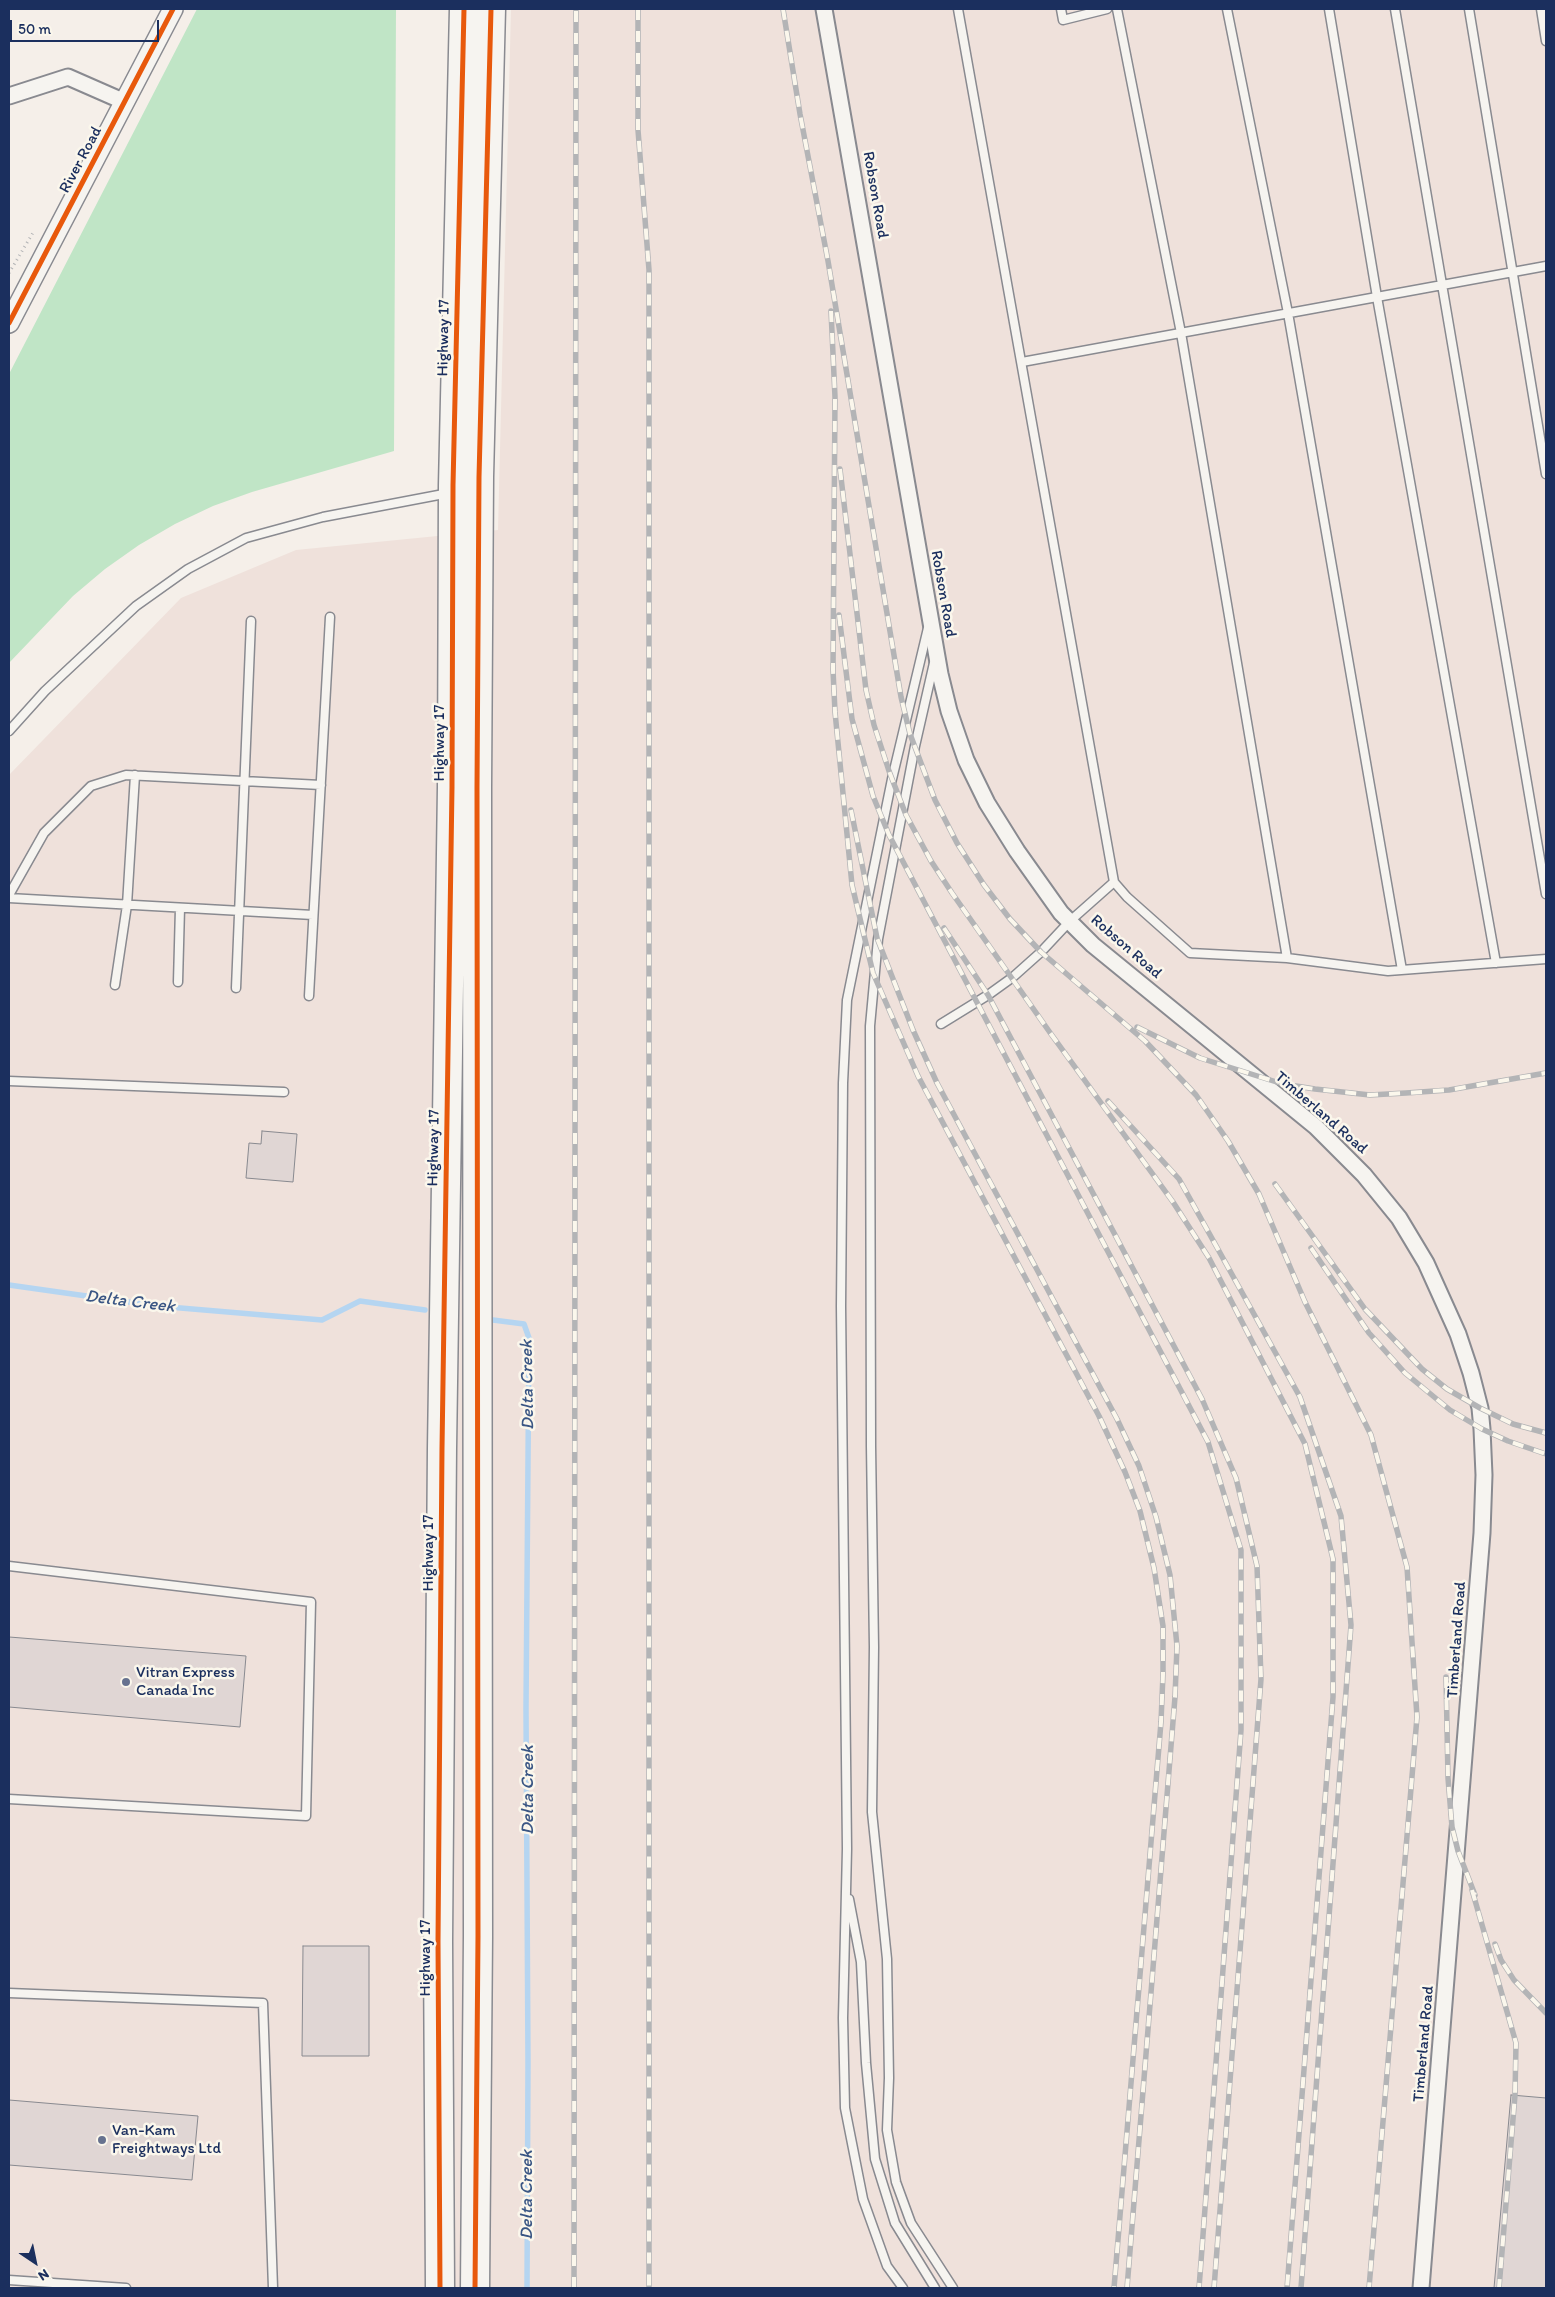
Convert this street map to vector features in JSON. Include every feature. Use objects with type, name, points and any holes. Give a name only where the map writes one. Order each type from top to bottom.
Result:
[{"type":"highway","name":"Highway 17","points":[[440,2288],[439,1912],[442,1448],[452,787],[453,492],[464,9]]},
{"type":"highway","points":[[475,2288],[478,1946],[477,777],[479,477],[491,9]]},
{"type":"street","name":"River Road","points":[[9,323],[173,9]]},
{"type":"street","name":"Robson Road","points":[[824,9],[936,653],[949,711],[966,760],[987,803],[1017,851],[1070,921],[1093,945],[1250,1074]]},
{"type":"street","points":[[9,96],[68,77],[125,102]]},
{"type":"street","name":"Timberland Road","points":[[1250,1074],[1316,1127],[1342,1151],[1399,1218],[1426,1263],[1454,1325],[1480,1408],[1484,1475],[1482,1533],[1421,2288]]},
{"type":"lane","points":[[958,9],[1114,882],[1127,897],[1190,952],[1286,958],[1388,971],[1546,959]]},
{"type":"lane","points":[[1061,9],[1063,20],[1106,9]]},
{"type":"lane","points":[[1117,9],[1181,333],[1286,958]]},
{"type":"lane","points":[[1227,9],[1288,313],[1402,970]]},
{"type":"lane","points":[[1329,9],[1377,297],[1496,963]]},
{"type":"lane","points":[[1395,9],[1546,894]]},
{"type":"lane","points":[[1469,9],[1546,474]]},
{"type":"lane","points":[[1541,9],[1546,41]]},
{"type":"lane","points":[[1022,362],[1546,266]]},
{"type":"lane","points":[[9,730],[45,691],[136,606],[188,570],[229,547],[246,538],[323,517],[453,492]]},
{"type":"lane","points":[[309,996],[330,617]]},
{"type":"lane","points":[[903,2288],[887,2266],[863,2199],[845,2108],[843,2018],[846,1885],[841,1306],[843,1082],[847,1000],[892,779],[930,619]]},
{"type":"lane","points":[[236,988],[251,621]]},
{"type":"lane","points":[[936,653],[915,746],[878,939],[870,1026],[871,1446],[874,1647],[872,1812],[887,1959],[888,2130],[896,2182],[912,2223],[952,2288]]},
{"type":"lane","points":[[314,915],[9,897],[44,833],[91,786],[126,774],[321,785]]},
{"type":"lane","points":[[116,985],[127,905],[136,775]]},
{"type":"lane","points":[[941,1024],[1013,977],[1070,921],[1114,882]]},
{"type":"lane","points":[[178,982],[180,908]]},
{"type":"lane","points":[[9,1081],[284,1092]]},
{"type":"lane","points":[[9,1566],[311,1602],[306,1816],[9,1799]]},
{"type":"lane","points":[[846,1885],[861,1962],[867,2072],[875,2159],[895,2223],[935,2288]]},
{"type":"lane","points":[[9,1993],[263,2004],[274,2288]]},
{"type":"lane","points":[[9,2280],[126,2288]]},
{"type":"path","points":[[9,273],[34,231]]},
{"type":"shaded area","points":[[511,9],[1546,9],[1546,2288],[9,2288],[9,775],[181,598],[296,550],[498,530]]},
{"type":"green space","points":[[197,9],[396,9],[394,451],[252,492],[213,506],[175,524],[139,545],[105,569],[73,596],[9,663],[9,374]]},
{"type":"building","points":[[262,1131],[297,1134],[293,1182],[246,1178],[249,1143],[261,1144]]},
{"type":"building","name":"Vitran Express Canada Inc","points":[[9,1637],[246,1656],[240,1727],[9,1707]]},
{"type":"building","points":[[303,1946],[369,1946],[369,2056],[302,2056]]},
{"type":"building","points":[[1511,2095],[1546,2098],[1546,2288],[1494,2288]]},
{"type":"building","name":"Van-Kam Freightways Ltd","points":[[9,2100],[198,2116],[192,2180],[9,2165]]},
{"type":"waterway","name":"Delta Creek","points":[[9,1285],[157,1306],[322,1320],[360,1301],[425,1310]]},
{"type":"waterway","name":"Delta Creek","points":[[493,1320],[524,1324],[529,1338],[526,1708],[527,2288]]},
{"type":"railway","points":[[574,2288],[576,9]]},
{"type":"railway","points":[[638,9],[638,130],[649,270],[649,2288]]},
{"type":"railway","points":[[783,9],[800,114],[828,261],[901,697],[910,734],[935,800],[957,843],[984,885],[1010,919],[1041,952],[1145,1041],[1196,1095],[1228,1141],[1259,1194],[1305,1302],[1371,1435],[1407,1567],[1417,1717],[1369,2288]]},
{"type":"railway","points":[[831,311],[835,397],[833,670],[835,712],[852,885],[873,973],[918,1076],[1099,1416],[1125,1472],[1140,1511],[1154,1568],[1163,1626],[1161,1722],[1114,2288]]},
{"type":"railway","points":[[840,469],[866,690],[874,725],[906,815],[931,861],[952,893],[1051,1034],[1173,1202],[1209,1258],[1305,1444],[1333,1559],[1333,1697],[1287,2288]]},
{"type":"railway","points":[[839,615],[852,719],[873,796],[889,835],[1208,1442],[1241,1550],[1241,1730],[1199,2288]]},
{"type":"railway","points":[[851,810],[877,938],[913,1030],[937,1083],[1117,1419],[1139,1466],[1156,1517],[1170,1575],[1177,1646],[1175,1697],[1127,2288]]},
{"type":"railway","points":[[944,928],[988,995],[1202,1399],[1236,1478],[1257,1566],[1261,1679],[1214,2288]]},
{"type":"railway","points":[[1137,1027],[1200,1058],[1283,1084],[1315,1089],[1370,1095],[1406,1093],[1449,1090],[1546,1073]]},
{"type":"railway","points":[[1108,1101],[1179,1179],[1300,1397],[1341,1516],[1351,1625],[1301,2288]]},
{"type":"railway","points":[[1275,1184],[1365,1309],[1422,1369],[1447,1389],[1480,1408],[1513,1424],[1546,1433]]},
{"type":"railway","points":[[1311,1248],[1369,1333],[1405,1373],[1450,1410],[1482,1429],[1508,1441],[1546,1454]]},
{"type":"railway","points":[[1446,1677],[1448,1778],[1452,1827],[1458,1851],[1475,1895]]},
{"type":"railway","points":[[1472,1890],[1516,2043],[1515,2095],[1499,2288]]},
{"type":"railway","points":[[1495,1944],[1501,1960],[1514,1980],[1546,2013]]},
{"type":"cycle path","points":[[9,323],[173,9]]},
{"type":"cycle path","points":[[440,2288],[438,1941],[442,1448],[452,787],[453,485],[464,9]]},
{"type":"cycle path","points":[[475,2288],[478,1936],[477,787],[479,477],[491,9]]},
{"type":"place","name":"Vitran Express Canada Inc","points":[[126,1682]]},
{"type":"place","name":"Van-Kam Freightways Ltd","points":[[102,2140]]}]
